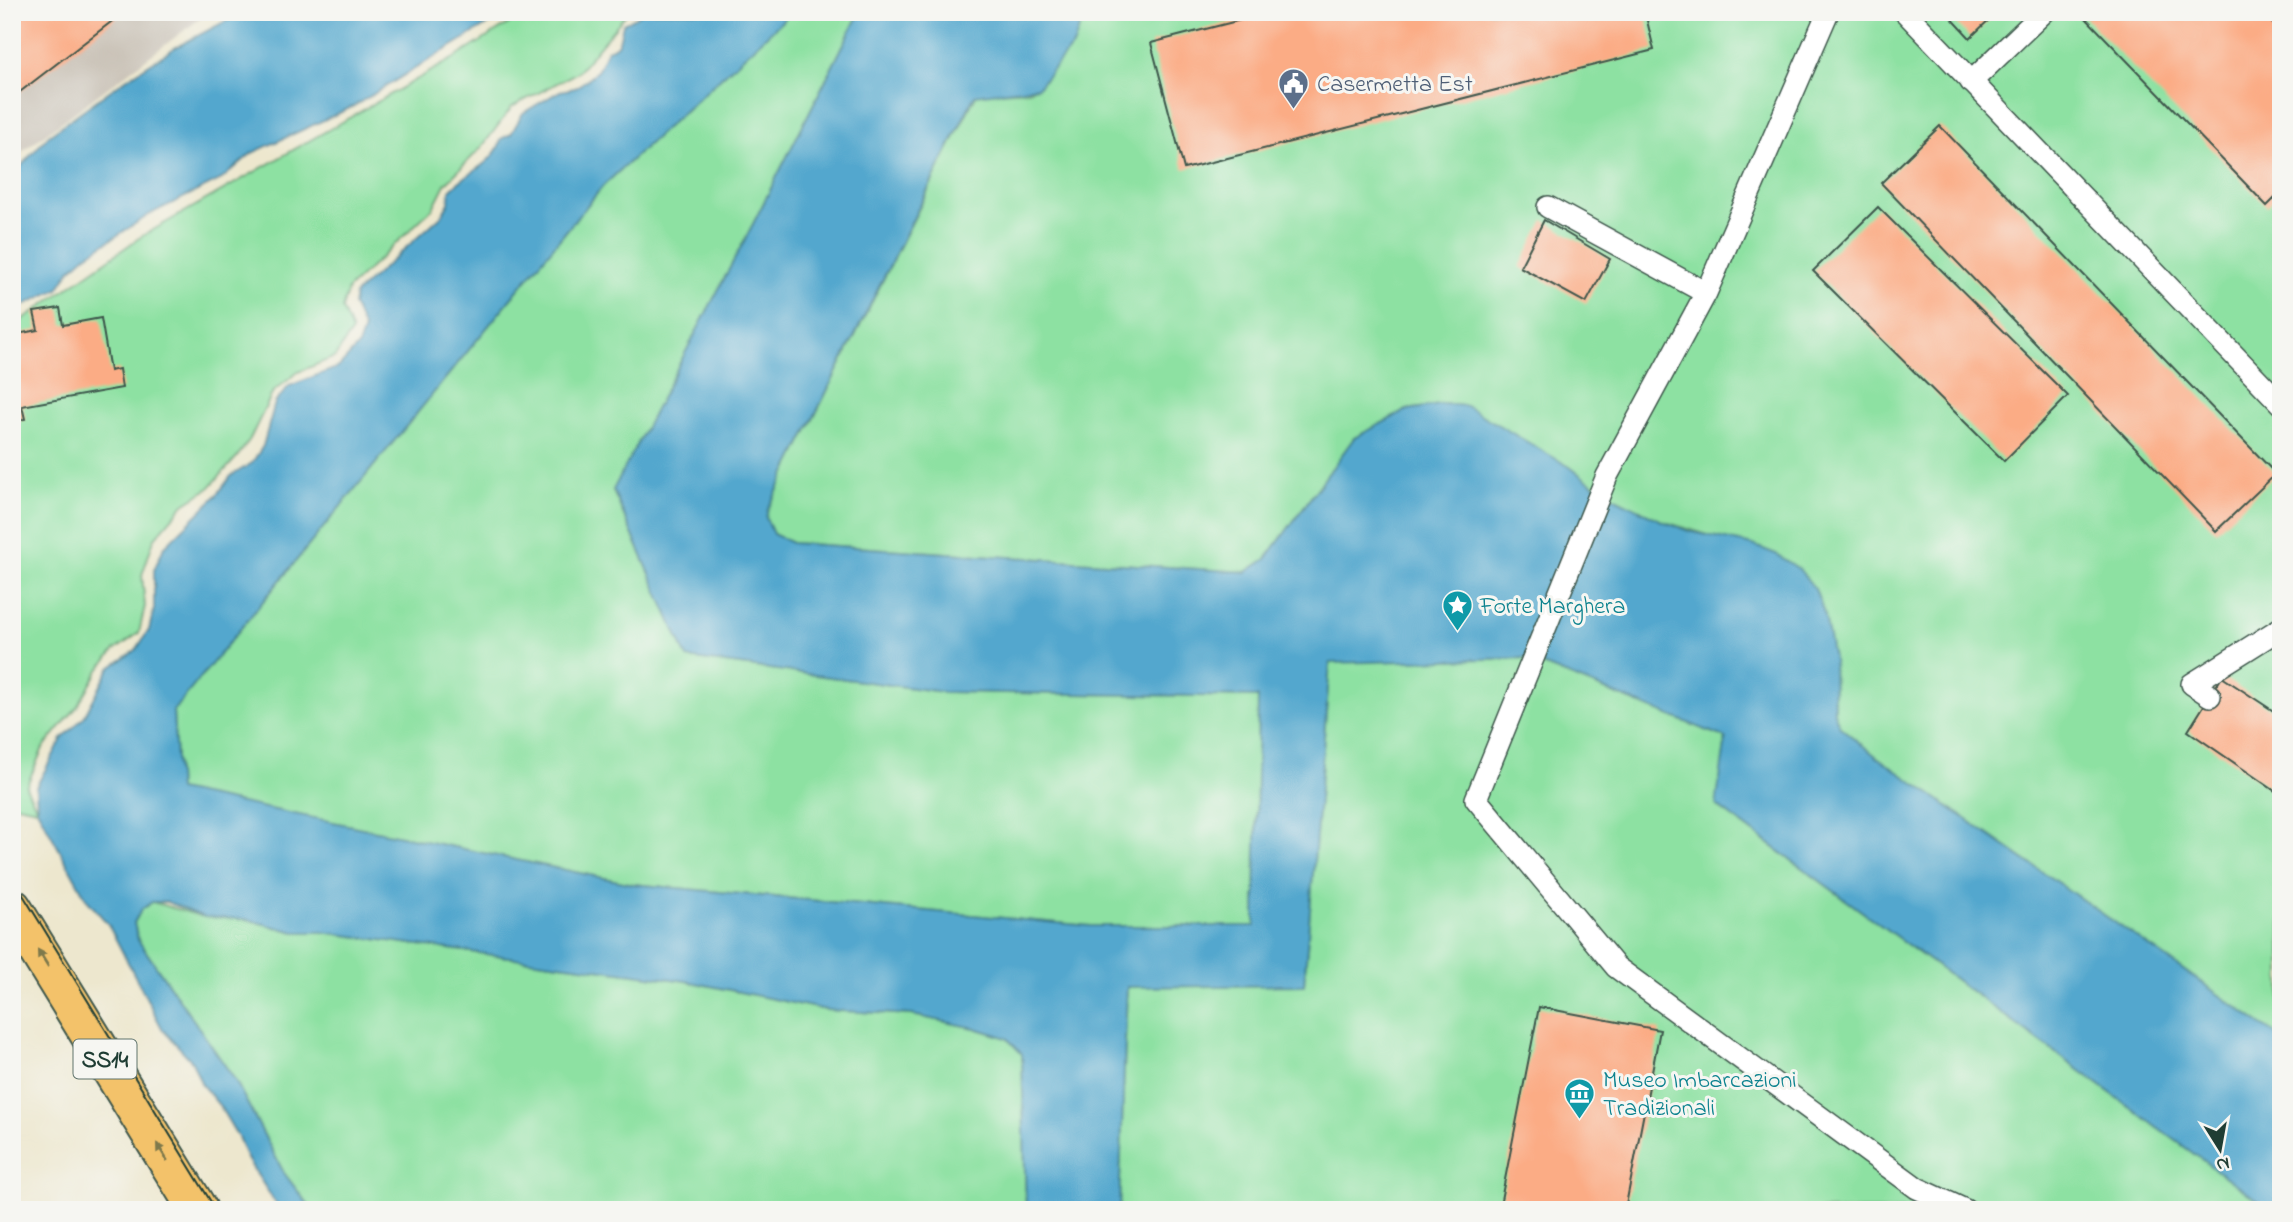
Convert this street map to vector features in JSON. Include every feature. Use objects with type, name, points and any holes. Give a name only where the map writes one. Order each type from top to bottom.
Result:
[{"type":"main road","name":"SS14","points":[[12,908],[198,1210]]},
{"type":"street","points":[[1828,12],[1706,293],[1607,476],[1526,683],[1476,799],[1616,967],[1917,1188],[1965,1210]]},
{"type":"street","points":[[1905,12],[2281,404]]},
{"type":"street","points":[[1971,82],[2044,12]]},
{"type":"street","points":[[1548,207],[1706,293]]},
{"type":"street","points":[[2210,696],[2192,684],[2281,628]]},
{"type":"shaded area","points":[[12,12],[209,12],[12,159]]},
{"type":"green space","points":[[527,12],[628,12],[578,72],[512,107],[481,148],[445,184],[433,208],[348,289],[342,309],[352,331],[335,357],[298,372],[273,392],[250,439],[237,457],[209,488],[184,504],[154,539],[142,575],[145,606],[139,633],[114,651],[77,707],[43,748],[26,787],[37,809],[12,804],[12,327],[139,238],[461,54]]},
{"type":"green space","points":[[792,12],[860,12],[613,491],[688,658],[943,692],[1258,697],[1255,926],[1091,926],[633,884],[178,790],[173,711],[603,186]]},
{"type":"green space","points":[[1084,12],[2281,12],[2281,1038],[1877,757],[1840,727],[1834,713],[1833,658],[1815,589],[1718,538],[1662,521],[1601,491],[1570,467],[1445,404],[1407,410],[1354,438],[1266,559],[1246,572],[792,543],[773,534],[765,518],[768,509],[977,93],[1031,90],[1074,44]]},
{"type":"green space","name":"Forte Marghera","points":[[1525,658],[1726,738],[1717,806],[2271,1210],[1119,1210],[1127,986],[1304,985],[1330,662]]},
{"type":"green space","points":[[152,902],[204,917],[245,919],[295,932],[322,932],[686,981],[826,1010],[912,1015],[975,1028],[1007,1038],[1022,1054],[1026,1210],[312,1210],[284,1173],[235,1080],[138,940],[134,923],[141,910]]},
{"type":"water","points":[[243,12],[508,12],[352,107],[252,153],[222,179],[152,213],[87,255],[71,269],[58,289],[12,311],[12,176],[49,135],[126,79],[176,47]]},
{"type":"water","points":[[644,12],[792,12],[603,186],[173,711],[178,790],[633,884],[1091,926],[1255,926],[1258,697],[943,692],[687,658],[613,490],[753,224],[860,12],[1084,12],[1074,44],[1038,87],[975,95],[768,509],[766,518],[773,534],[792,543],[1246,572],[1266,559],[1354,438],[1407,410],[1445,404],[1466,406],[1570,467],[1601,491],[1662,521],[1689,531],[1753,545],[1776,554],[1799,569],[1815,589],[1825,616],[1833,658],[1834,713],[1840,727],[1877,757],[2281,1038],[2281,1210],[2271,1210],[1716,805],[1726,738],[1525,658],[1330,663],[1304,985],[1127,987],[1119,1210],[1026,1210],[1022,1054],[1007,1038],[975,1028],[912,1015],[826,1010],[686,981],[322,932],[295,932],[245,919],[204,917],[167,902],[152,902],[141,910],[134,923],[138,940],[235,1080],[284,1173],[312,1210],[280,1210],[247,1159],[238,1137],[219,1105],[202,1085],[192,1061],[163,1030],[108,924],[87,900],[37,809],[36,787],[62,739],[84,717],[110,668],[136,650],[149,630],[154,609],[154,570],[164,547],[216,496],[231,476],[252,463],[263,446],[275,403],[289,386],[339,367],[358,346],[364,329],[353,305],[355,294],[441,216],[449,203],[450,190],[493,155],[501,139],[511,134],[523,113],[560,91],[575,88],[588,79],[598,70],[607,50],[618,43],[623,24]]},
{"type":"building","points":[[12,12],[124,12],[12,98]]},
{"type":"building","name":"Casermetta Est","points":[[1272,12],[1645,12],[1654,50],[1184,169],[1151,43]]},
{"type":"building","points":[[1946,12],[1997,12],[1970,38]]},
{"type":"building","points":[[2080,12],[2261,12],[2281,32],[2281,192],[2267,206]]},
{"type":"building","points":[[1940,126],[2276,474],[2216,531],[1881,183]]},
{"type":"building","points":[[1878,207],[2068,396],[2004,461],[1813,271]]},
{"type":"building","points":[[1544,220],[1610,259],[1586,303],[1520,267]]},
{"type":"building","points":[[60,308],[63,325],[101,318],[110,371],[119,369],[122,388],[22,406],[25,419],[12,421],[12,398],[16,397],[12,335],[38,330],[34,312]]},
{"type":"building","points":[[2222,677],[2281,716],[2281,795],[2188,731]]},
{"type":"building","name":"Museo Imbarcazioni Tradizionali","points":[[1539,1007],[1660,1030],[1625,1210],[1499,1210]]},
{"type":"tram line","points":[[12,877],[216,1210]]},
{"type":"place","name":"Casermetta Est","points":[[1294,110]]},
{"type":"place","name":"Forte Marghera","points":[[1457,632]]},
{"type":"place","name":"Museo Imbarcazioni Tradizionali","points":[[1580,1120]]}]
